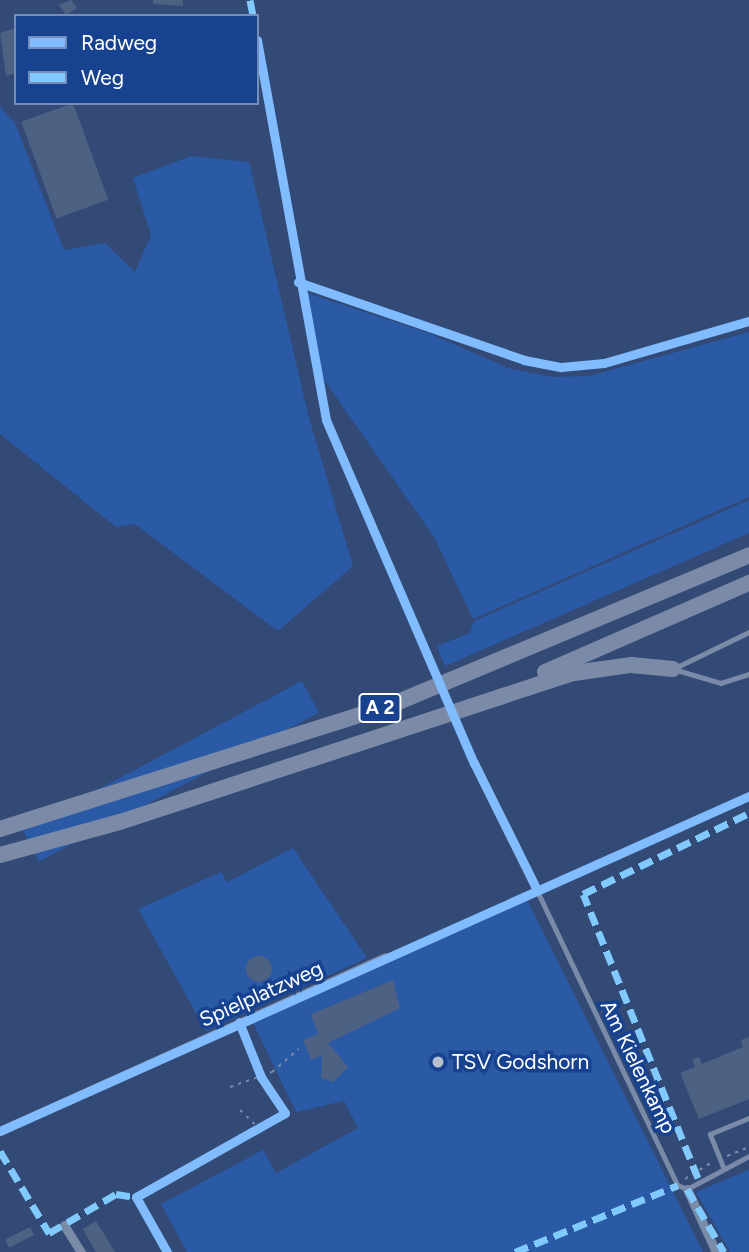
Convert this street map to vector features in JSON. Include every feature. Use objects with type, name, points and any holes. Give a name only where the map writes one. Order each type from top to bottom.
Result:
[{"type":"highway","name":"A 2","points":[[0,829],[391,705],[749,555]]},
{"type":"highway","name":"A 2","points":[[0,855],[186,802],[445,713],[749,583]]},
{"type":"highway","points":[[445,713],[574,673],[631,665],[673,669]]},
{"type":"street","name":"Spielplatzweg","points":[[0,1131],[385,957]]},
{"type":"street","name":"Am Kielenkamp","points":[[687,1189],[716,1252]]},
{"type":"street","points":[[64,1224],[81,1252]]},
{"type":"lane","points":[[673,669],[749,632]]},
{"type":"lane","points":[[673,669],[721,682],[749,674]]},
{"type":"lane","name":"Spielplatzweg","points":[[385,957],[537,890]]},
{"type":"lane","name":"Am Kielenkamp","points":[[537,890],[631,1098],[674,1180],[687,1189]]},
{"type":"lane","points":[[723,1167],[710,1134],[749,1118]]},
{"type":"lane","points":[[687,1189],[723,1167],[749,1156]]},
{"type":"path","points":[[230,1087],[272,1072],[298,1049]]},
{"type":"path","points":[[240,1110],[260,1129]]},
{"type":"shaded area","points":[[0,107],[15,123],[64,250],[105,243],[135,272],[151,235],[133,178],[191,156],[249,162],[309,418],[353,566],[278,631],[135,524],[116,527],[0,434]]},
{"type":"shaded area","points":[[307,293],[431,334],[508,368],[552,377],[589,376],[749,332],[749,497],[473,619],[434,537],[320,374]]},
{"type":"shaded area","points":[[749,500],[749,533],[445,666],[437,646],[470,633],[474,621]]},
{"type":"shaded area","points":[[302,681],[319,713],[39,862],[22,830]]},
{"type":"shaded area","points":[[293,848],[367,958],[206,1031],[138,909],[221,872],[227,882]]},
{"type":"shaded area","name":"TSV Godshorn","points":[[527,900],[703,1252],[187,1252],[161,1204],[263,1150],[276,1173],[358,1128],[344,1101],[296,1112],[253,1023]]},
{"type":"shaded area","points":[[749,1170],[749,1252],[730,1252],[696,1192]]},
{"type":"building","points":[[71,0],[77,8],[65,14],[59,5]]},
{"type":"building","points":[[153,0],[183,0],[183,6],[153,4]]},
{"type":"building","points":[[14,29],[14,74],[6,76],[0,33]]},
{"type":"building","points":[[74,105],[108,200],[57,219],[21,122]]},
{"type":"building","points":[[259,956],[268,960],[272,969],[268,978],[259,982],[250,978],[246,969],[250,960]]},
{"type":"building","points":[[393,980],[400,1008],[328,1043],[348,1067],[333,1082],[321,1078],[322,1055],[311,1060],[303,1040],[318,1034],[311,1014]]},
{"type":"building","points":[[749,1037],[749,1099],[699,1119],[680,1073],[695,1067],[692,1060],[699,1057],[702,1064],[743,1047],[741,1040]]},
{"type":"building","points":[[96,1221],[115,1252],[96,1252],[83,1229]]},
{"type":"building","points":[[30,1227],[34,1235],[9,1248],[5,1240]]},
{"type":"marked path","points":[[250,0],[253,14]]},
{"type":"marked path","points":[[698,1178],[583,894],[749,813]]},
{"type":"marked path","points":[[0,1151],[49,1233],[116,1194],[136,1197]]},
{"type":"marked path","points":[[515,1252],[678,1185]]},
{"type":"marked path","points":[[687,1189],[724,1252]]},
{"type":"cycle path","points":[[259,51],[326,420],[474,763],[537,890]]},
{"type":"cycle path","points":[[298,282],[524,360],[561,367],[604,363],[749,321]]},
{"type":"cycle path","points":[[0,1131],[749,796]]},
{"type":"cycle path","points":[[167,1252],[136,1197],[285,1113],[261,1077],[239,1022]]},
{"type":"place","name":"TSV Godshorn","points":[[438,1062]]}]
